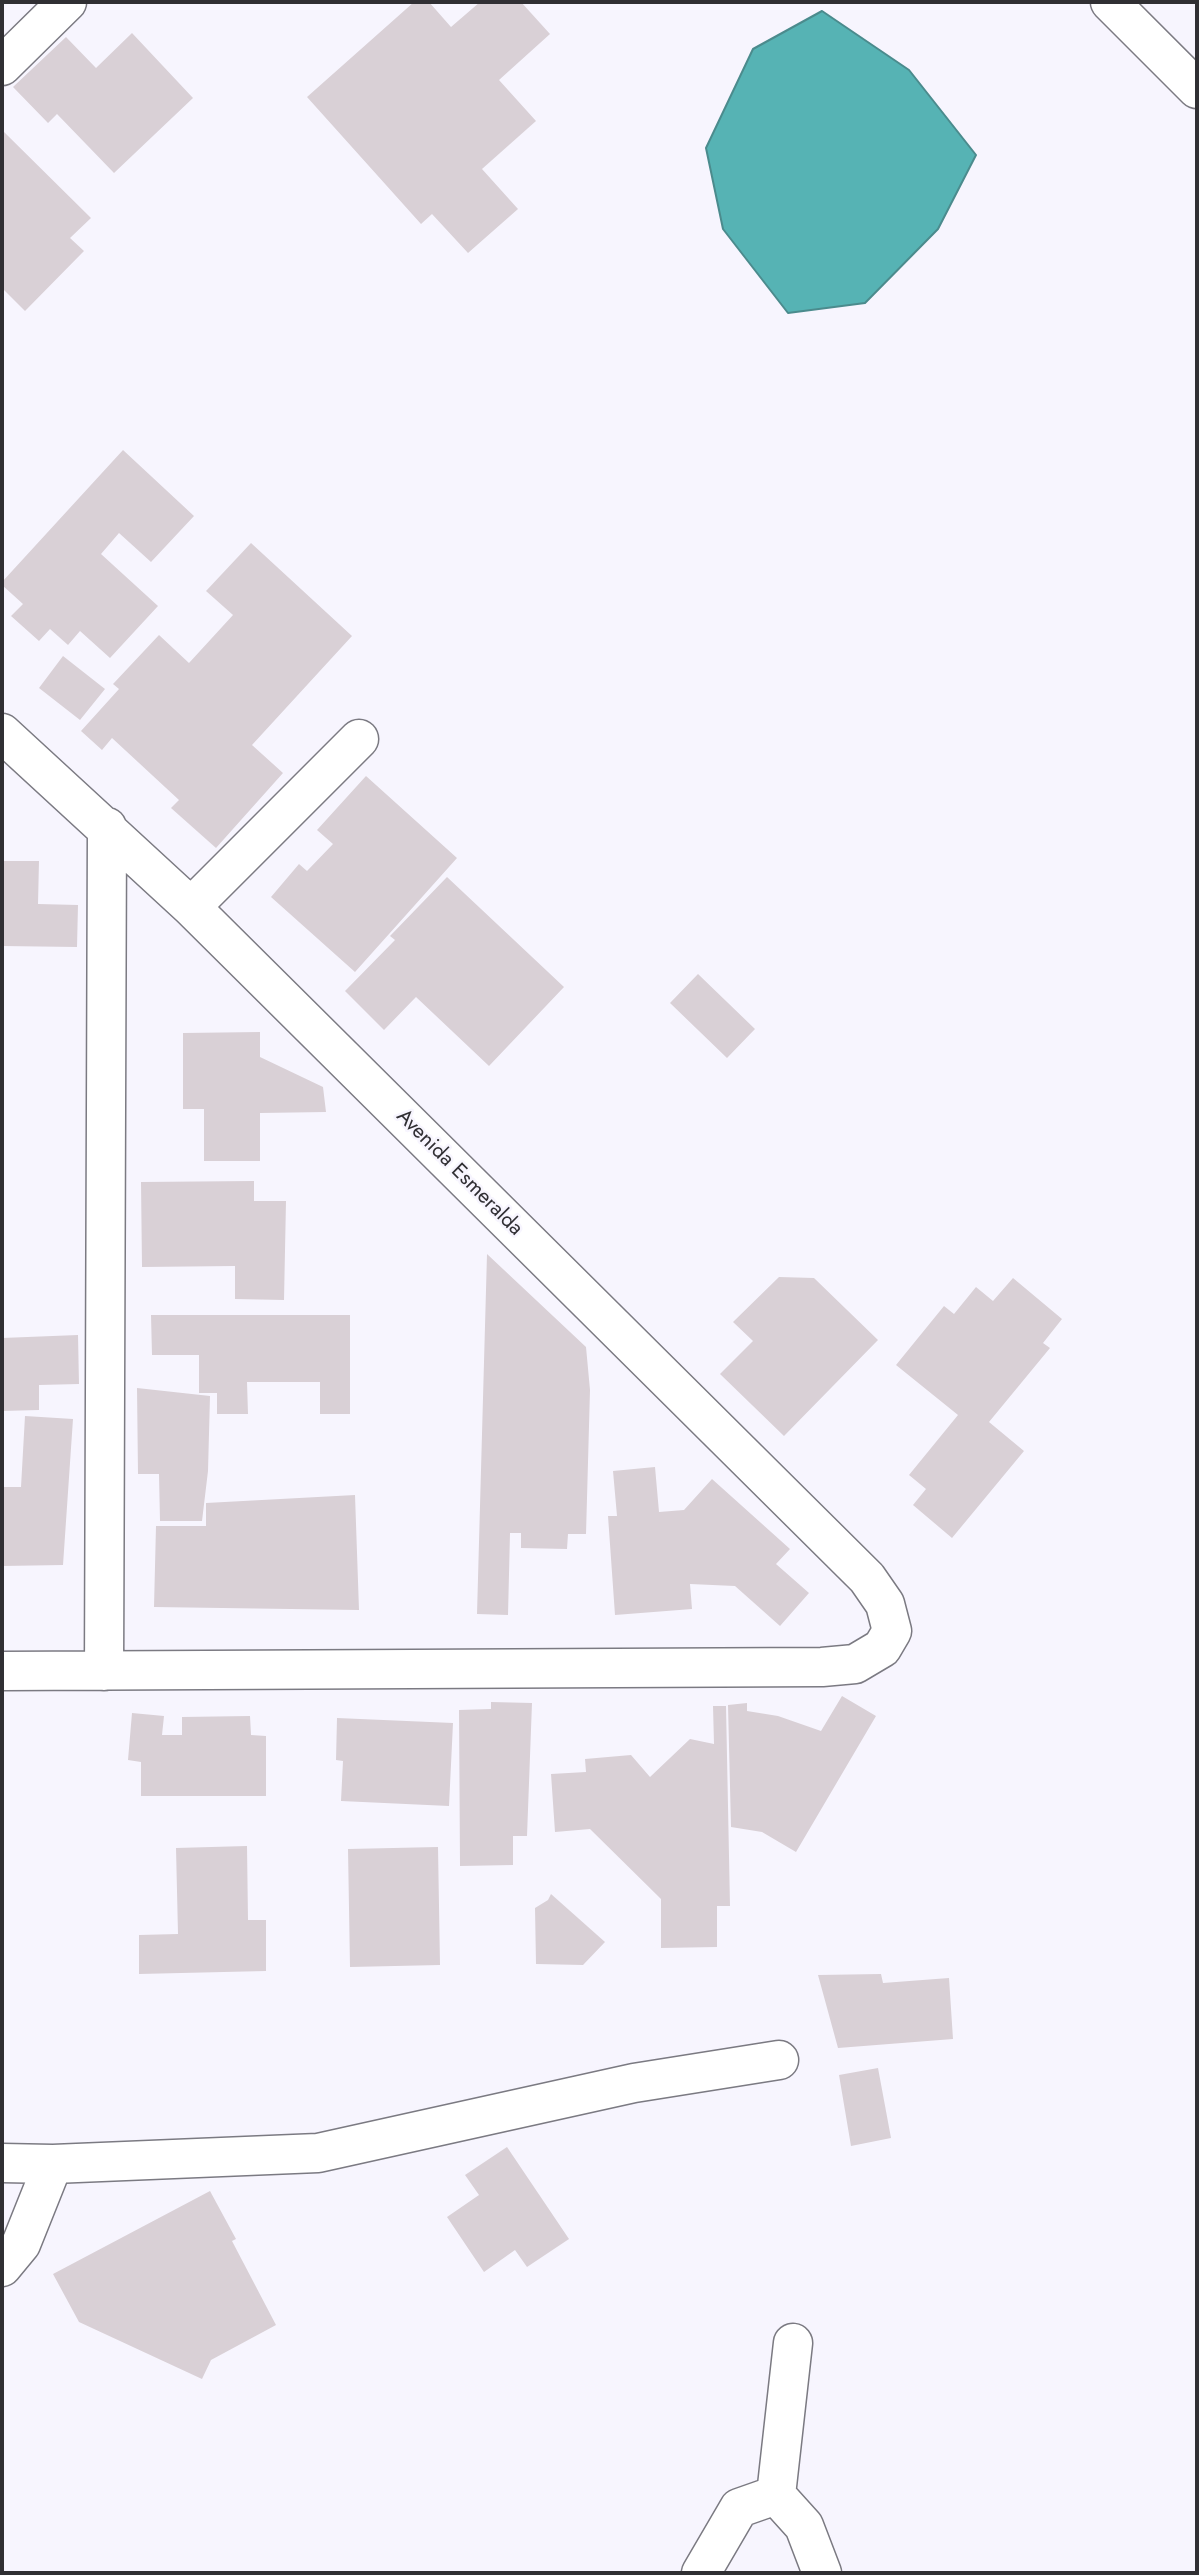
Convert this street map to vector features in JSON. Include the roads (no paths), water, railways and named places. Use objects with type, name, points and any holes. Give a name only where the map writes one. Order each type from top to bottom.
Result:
[{"type":"street","points":[[2,66],[67,2]]},
{"type":"street","points":[[1110,2],[1197,89]]},
{"type":"street","name":"Avenida Esmeralda","points":[[2,733],[191,907],[867,1578],[885,1604],[892,1631],[882,1648],[855,1664],[822,1667],[104,1671]]},
{"type":"street","points":[[191,907],[359,739]]},
{"type":"street","points":[[2,1671],[104,1671],[107,827]]},
{"type":"street","points":[[2,2164],[318,2153],[634,2083],[779,2060]]},
{"type":"street","points":[[2,2267],[21,2244],[53,2164]]},
{"type":"street","points":[[793,2343],[776,2495],[804,2526],[822,2573]]},
{"type":"street","points":[[701,2573],[738,2508],[776,2495]]},
{"type":"water","points":[[822,11],[909,70],[976,155],[938,229],[865,303],[788,313],[723,229],[706,148],[753,49]]}]
